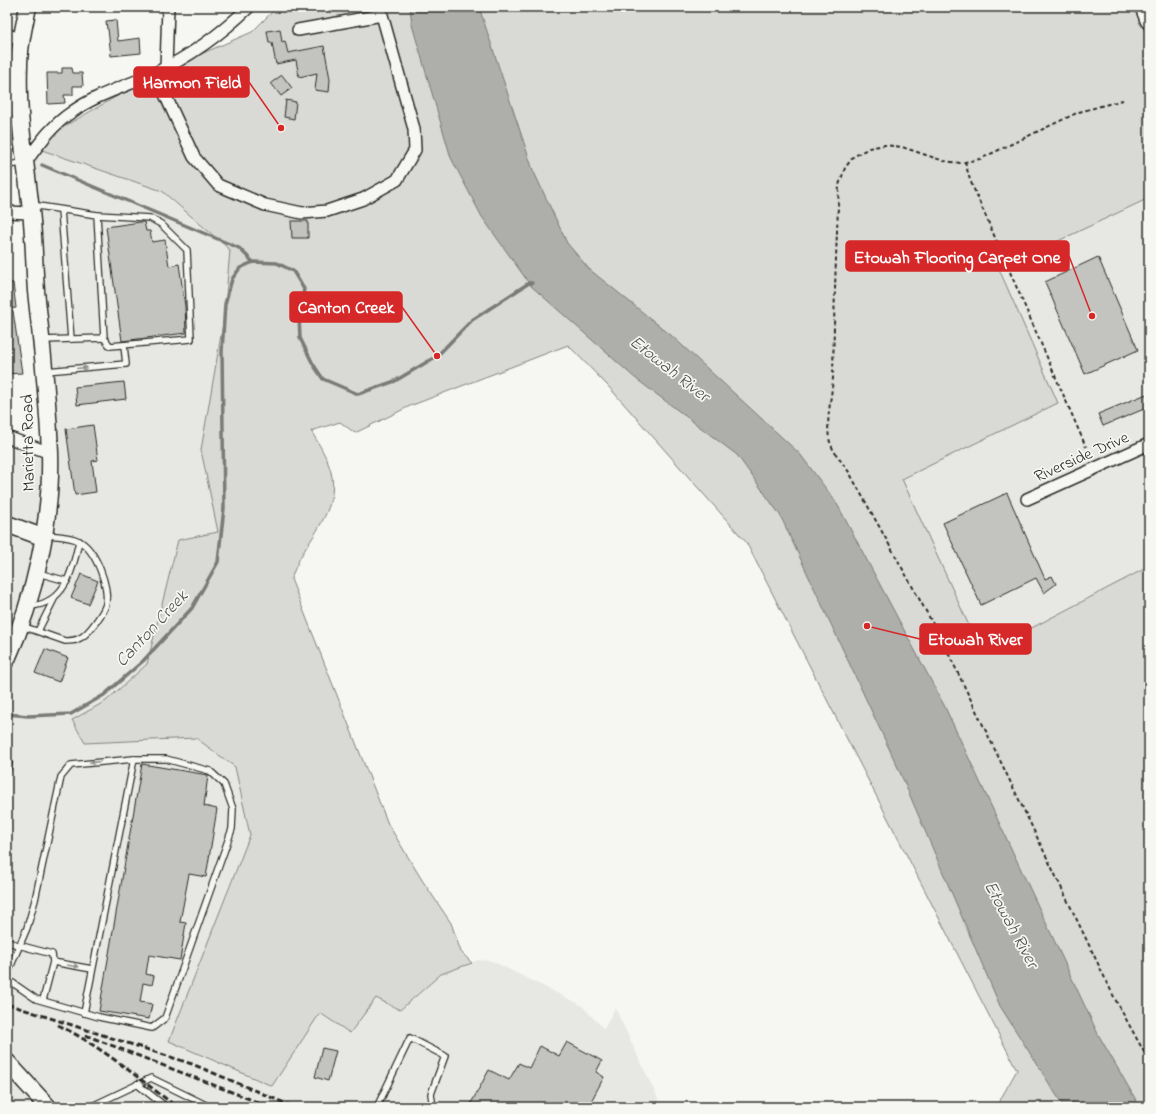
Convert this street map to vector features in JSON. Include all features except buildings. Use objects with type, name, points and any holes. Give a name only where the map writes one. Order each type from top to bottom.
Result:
[{"type":"main road","points":[[1144,7],[1149,20]]},
{"type":"street","name":"Marietta Road","points":[[8,653],[20,625],[40,558],[49,492],[50,453],[42,340],[33,253],[31,209],[19,102],[18,65],[28,7]]},
{"type":"street","points":[[166,68],[168,7]]},
{"type":"street","points":[[25,163],[50,130],[72,112],[89,101],[166,68],[231,25],[249,7]]},
{"type":"street","points":[[155,73],[194,157],[218,185],[265,205],[302,213],[327,211],[363,199],[397,180],[415,150],[414,129],[382,15],[298,30]]},
{"type":"street","points":[[7,34],[22,41]]},
{"type":"street","points":[[7,212],[31,209]]},
{"type":"street","points":[[7,437],[50,453]]},
{"type":"street","name":"Riverside Drive","points":[[1028,499],[1149,444]]},
{"type":"street","points":[[7,524],[42,536]]},
{"type":"street","points":[[7,1062],[48,1107]]},
{"type":"lane","points":[[7,178],[7,165],[25,163]]},
{"type":"lane","points":[[31,209],[61,210],[97,215],[150,218],[162,224],[188,250],[191,340],[110,346],[104,338],[97,215]]},
{"type":"lane","points":[[61,210],[71,339]]},
{"type":"lane","points":[[42,340],[104,338]]},
{"type":"lane","points":[[44,371],[126,364],[124,346]]},
{"type":"lane","points":[[20,625],[65,641],[78,639],[82,638],[106,605],[106,594],[96,559],[89,549],[79,541],[42,536]]},
{"type":"lane","points":[[38,631],[54,599],[67,580],[79,541]]},
{"type":"lane","points":[[36,572],[67,580]]},
{"type":"lane","points":[[26,607],[36,606],[54,599]]},
{"type":"lane","points":[[84,1013],[134,759]]},
{"type":"lane","points":[[7,975],[27,928],[35,900],[61,777],[71,765],[134,759],[166,759],[210,771],[224,784],[233,809],[232,829],[165,1018],[152,1028],[84,1013],[36,998],[7,979]]},
{"type":"lane","points":[[7,942],[52,954],[53,962],[43,1000]]},
{"type":"lane","points":[[53,962],[92,969]]},
{"type":"lane","points":[[377,1107],[410,1038],[445,1056],[431,1094],[433,1107]]},
{"type":"lane","points":[[90,1107],[151,1078],[210,1107]]},
{"type":"lane","points":[[137,1084],[166,1107]]},
{"type":"path","points":[[1123,100],[1079,112],[980,159],[960,163],[944,161],[902,147],[885,145],[869,148],[853,157],[845,168],[839,186],[833,302],[832,379],[828,426],[830,439],[943,642],[1115,999],[1149,1061]]},
{"type":"path","points":[[965,162],[970,180],[1086,447]]},
{"type":"shaded area","points":[[277,7],[1134,7],[1149,40],[1149,198],[999,269],[1058,403],[902,479],[982,654],[1148,567],[1149,569],[1149,1107],[996,1107],[1017,1070],[746,542],[608,386],[568,345],[410,406],[355,433],[340,422],[311,431],[331,472],[333,484],[332,495],[325,517],[300,559],[291,579],[388,824],[422,880],[451,923],[461,952],[472,963],[441,974],[400,1010],[376,998],[350,1033],[320,1013],[272,1086],[169,1041],[250,835],[235,767],[196,738],[85,743],[72,720],[106,701],[147,664],[178,540],[218,532],[201,450],[224,318],[230,250],[162,191],[30,146],[159,72],[252,32]]},
{"type":"shaded area","points":[[30,146],[162,191],[230,250],[224,318],[201,450],[218,532],[178,540],[147,664],[106,701],[73,720],[85,743],[196,738],[235,767],[250,835],[226,893],[272,1086],[320,1012],[350,1033],[376,998],[401,1010],[441,974],[478,960],[492,961],[581,1005],[604,1029],[615,1008],[662,1107],[7,1107],[7,444],[44,456]]},
{"type":"shaded area","points":[[1149,198],[1149,569],[1148,567],[982,654],[902,479],[1057,403],[999,268]]},
{"type":"water","name":"Etowah River","points":[[410,7],[479,7],[533,170],[567,243],[589,269],[672,336],[800,454],[836,502],[944,705],[1098,1034],[1140,1107],[1064,1107],[1000,1006],[899,770],[780,515],[737,455],[635,378],[531,286],[482,217],[451,158],[412,25]]},
{"type":"waterway","points":[[7,148],[13,150]]},
{"type":"waterway","points":[[42,165],[239,248],[253,262]]},
{"type":"waterway","name":"Canton Creek","points":[[7,714],[28,716],[71,714],[104,695],[143,661],[192,608],[218,562],[224,508],[222,351],[225,304],[232,279],[240,268],[253,262],[277,263],[293,271],[304,289],[299,316],[300,338],[313,364],[323,379],[358,394],[395,381],[437,356],[472,320],[529,283],[532,283]]},
{"type":"railway","points":[[7,1004],[192,1064],[294,1107]]},
{"type":"railway","points":[[58,1025],[74,1033],[104,1053],[177,1107]]},
{"type":"railway","points":[[85,1035],[270,1107]]},
{"type":"place","name":"Harmon Field","points":[[281,128]]},
{"type":"place","name":"Etowah Flooring Carpet One","points":[[1092,316]]},
{"type":"place","name":"Canton Creek","points":[[437,356]]},
{"type":"place","name":"Etowah River","points":[[867,626]]}]
